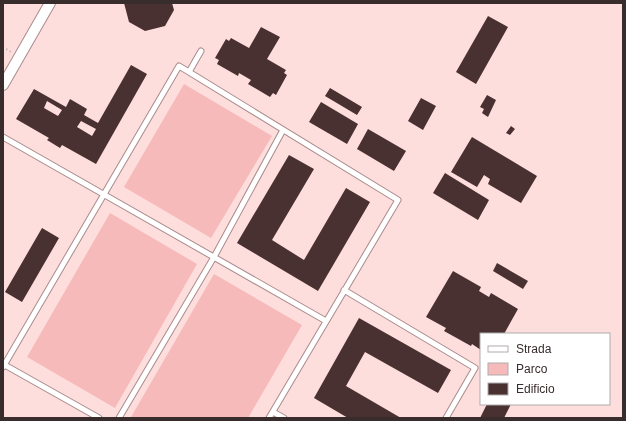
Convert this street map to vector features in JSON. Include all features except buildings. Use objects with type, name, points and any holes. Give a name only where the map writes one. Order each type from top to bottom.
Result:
[{"type":"street","points":[[3,85],[50,3]]},
{"type":"lane","points":[[189,72],[201,51]]},
{"type":"lane","points":[[99,418],[4,365],[179,66],[398,200],[269,418]]},
{"type":"lane","points":[[119,418],[214,257],[283,130]]},
{"type":"lane","points":[[3,137],[326,321]]},
{"type":"lane","points":[[344,290],[475,368],[446,418]]},
{"type":"lane","points":[[273,412],[284,418]]},
{"type":"green space","points":[[184,84],[272,136],[211,238],[124,187]]},
{"type":"green space","points":[[110,213],[197,264],[115,408],[27,357]]},
{"type":"green space","points":[[214,274],[302,325],[248,418],[131,417]]}]
